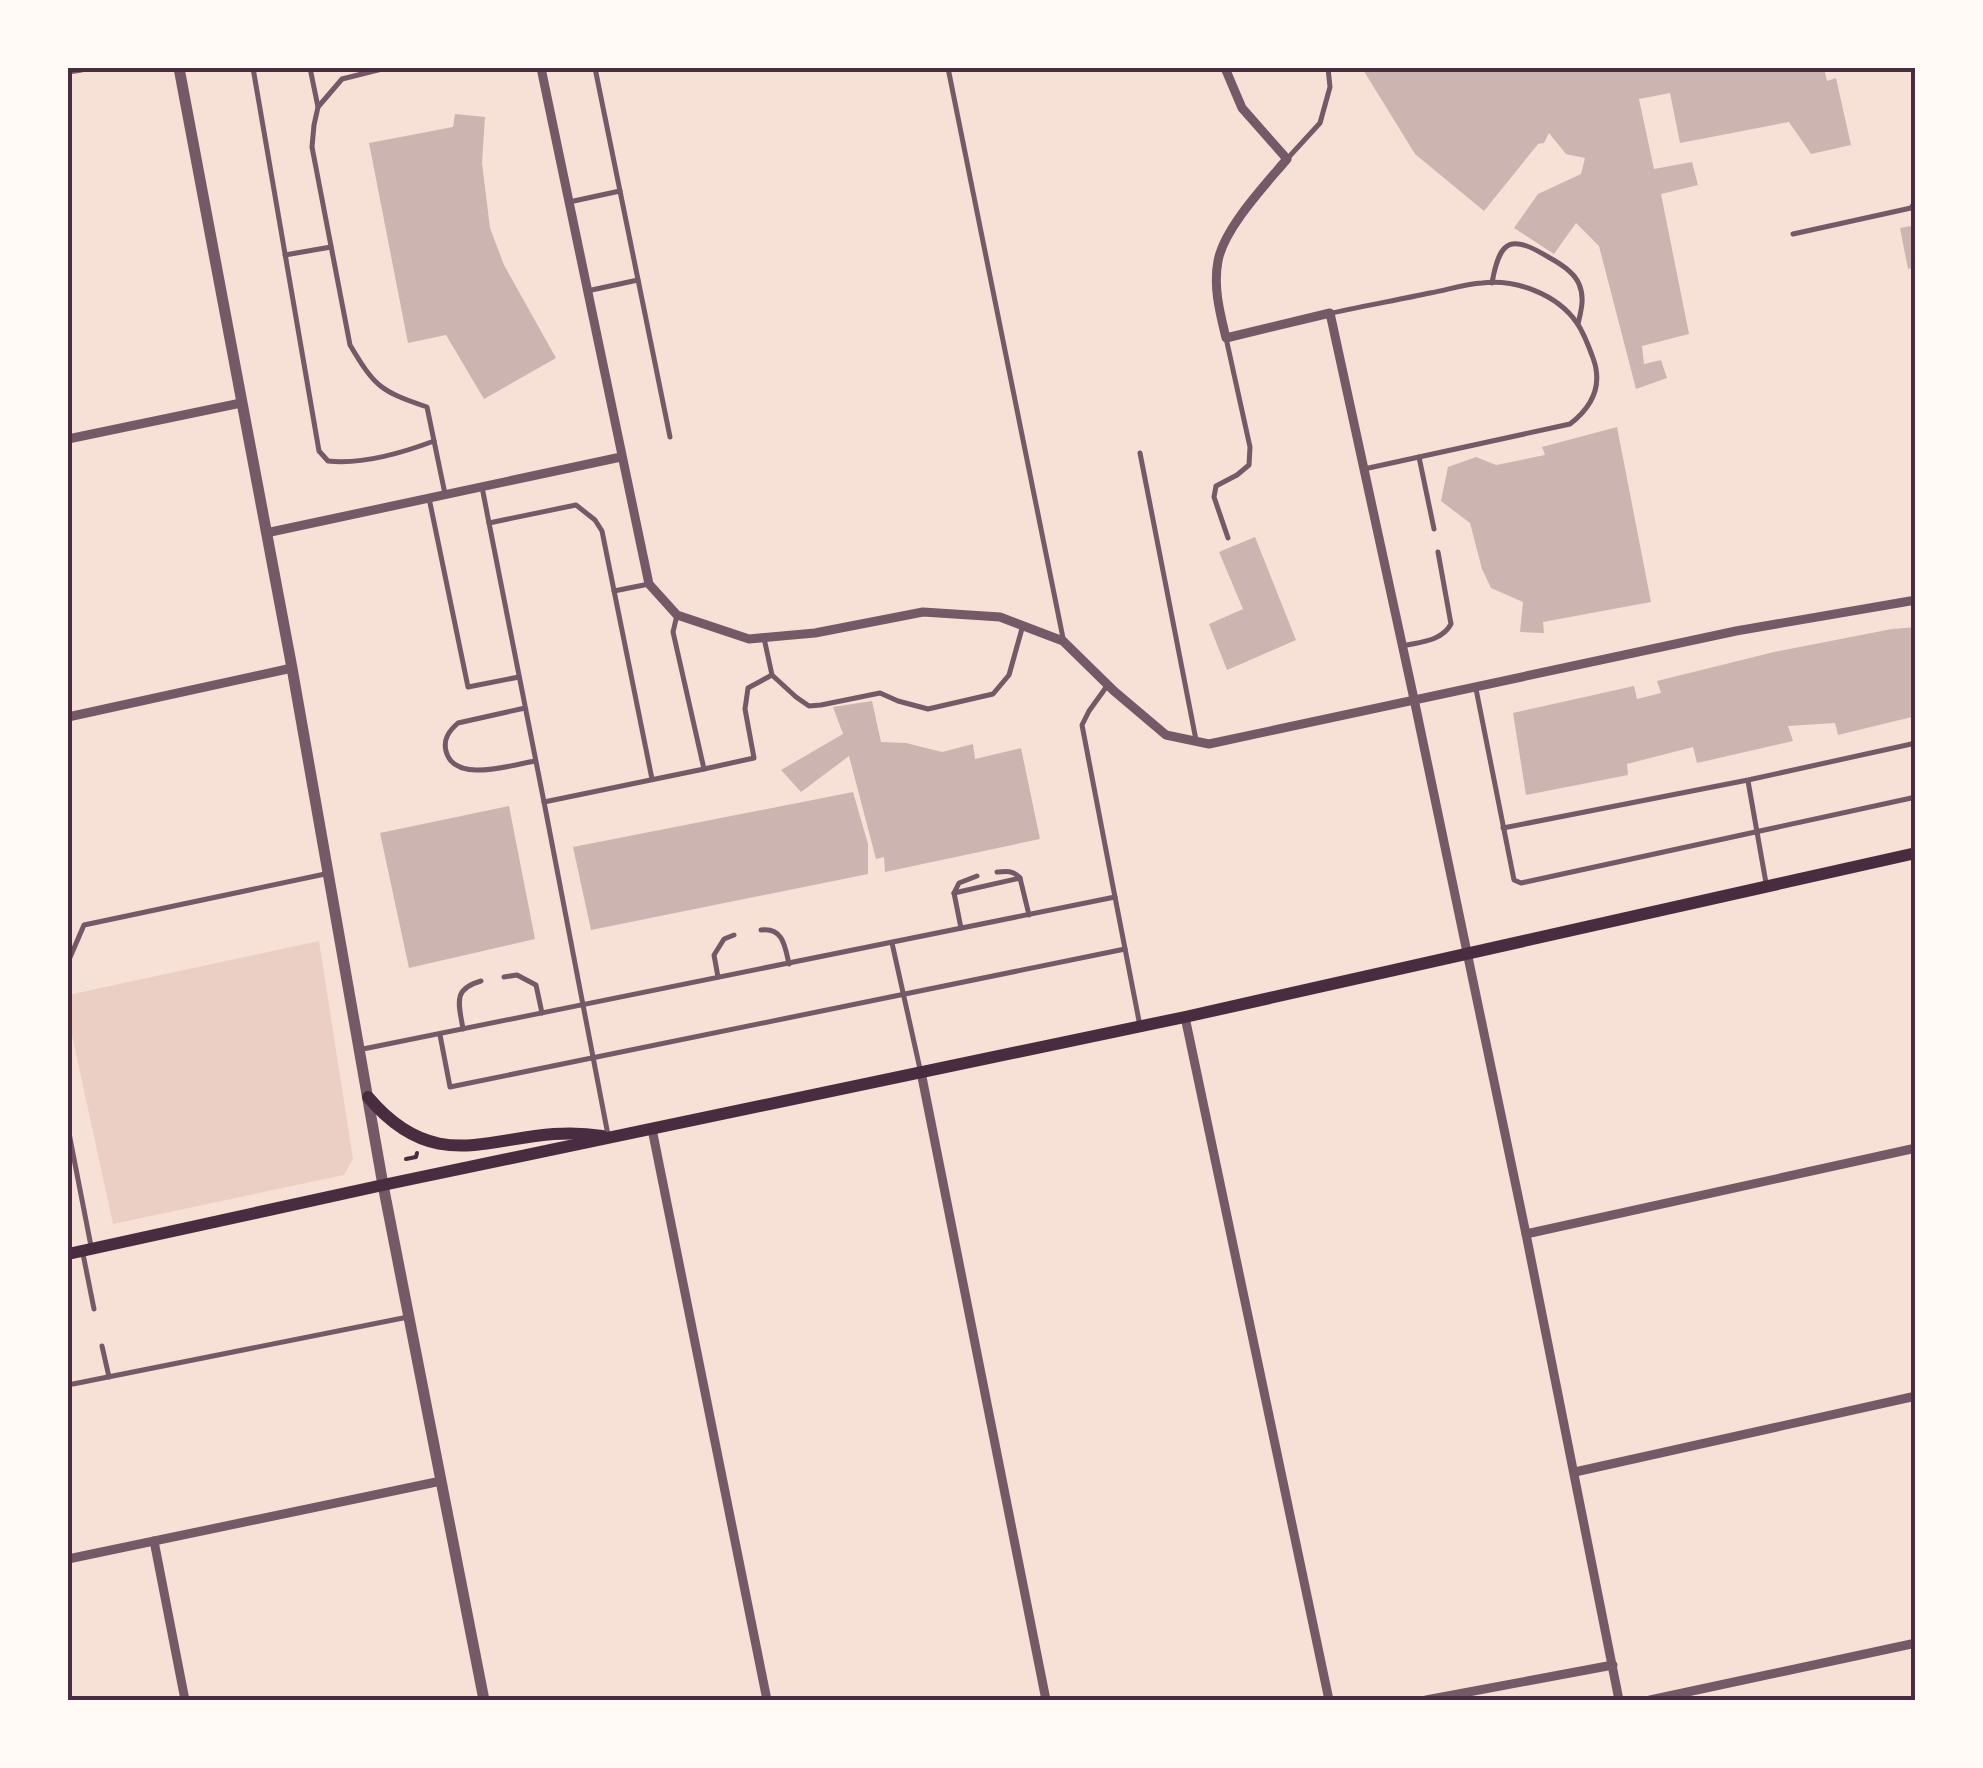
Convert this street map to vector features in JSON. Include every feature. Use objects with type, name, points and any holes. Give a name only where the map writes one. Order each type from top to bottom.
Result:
[{"type":"main road","points":[[68,1254],[1140,1026],[1916,853]]},
{"type":"main road","points":[[368,1097],[403,1130],[435,1144],[469,1146],[576,1132],[609,1138]]},
{"type":"street","points":[[68,70],[81,68]]},
{"type":"street","points":[[179,68],[292,668],[383,1185],[484,1700]]},
{"type":"street","points":[[541,68],[648,584],[677,614],[749,639],[815,633],[923,612],[1000,617],[1063,641],[1166,735],[1209,744],[1736,630],[1916,600]]},
{"type":"street","points":[[1225,68],[1242,108],[1287,159],[1238,217],[1218,258],[1216,299],[1226,338],[1330,314],[1526,1234],[1619,1700]]},
{"type":"street","points":[[68,439],[242,403]]},
{"type":"street","points":[[266,533],[621,457]]},
{"type":"street","points":[[68,717],[292,668]]},
{"type":"street","points":[[1186,1016],[1329,1700]]},
{"type":"street","points":[[921,1072],[1046,1700]]},
{"type":"street","points":[[652,1129],[767,1700]]},
{"type":"street","points":[[1526,1234],[1916,1148]]},
{"type":"street","points":[[1575,1472],[1916,1396]]},
{"type":"street","points":[[68,1558],[441,1482]]},
{"type":"street","points":[[154,1541],[185,1700]]},
{"type":"street","points":[[1650,1700],[1916,1643]]},
{"type":"street","points":[[1426,1700],[1613,1665]]},
{"type":"lane","points":[[252,68],[320,451],[328,462],[342,463],[410,450],[434,441]]},
{"type":"lane","points":[[310,68],[318,106],[312,147],[350,345],[382,389],[427,406],[445,495]]},
{"type":"lane","points":[[318,106],[342,79],[363,70],[386,68]]},
{"type":"lane","points":[[595,68],[670,437]]},
{"type":"lane","points":[[948,68],[1063,641]]},
{"type":"lane","points":[[1287,159],[1320,124],[1330,87],[1328,68]]},
{"type":"lane","points":[[569,202],[620,191]]},
{"type":"lane","points":[[1793,234],[1910,208],[1916,200]]},
{"type":"lane","points":[[1492,282],[1502,249],[1513,243],[1526,243],[1565,267],[1579,283],[1583,303],[1578,324]]},
{"type":"lane","points":[[285,255],[331,247]]},
{"type":"lane","points":[[587,292],[638,280]]},
{"type":"lane","points":[[1330,314],[1482,283],[1507,282],[1538,292],[1558,304],[1578,324],[1598,377],[1596,393],[1584,413],[1570,424],[1364,469]]},
{"type":"lane","points":[[1226,338],[1250,446],[1249,464],[1216,486],[1214,497],[1228,538]]},
{"type":"lane","points":[[1140,453],[1196,742]]},
{"type":"lane","points":[[1419,457],[1434,530]]},
{"type":"lane","points":[[482,487],[609,1138]]},
{"type":"lane","points":[[429,498],[468,687],[519,677]]},
{"type":"lane","points":[[489,522],[576,505],[602,531],[652,779]]},
{"type":"lane","points":[[1403,646],[1446,633],[1450,624],[1438,552]]},
{"type":"lane","points":[[614,590],[648,584]]},
{"type":"lane","points":[[677,614],[674,632],[704,769]]},
{"type":"lane","points":[[764,638],[772,675],[810,706],[880,693],[928,708],[993,694],[1009,675],[1023,626]]},
{"type":"lane","points":[[544,802],[754,758],[745,709],[748,688],[772,675]]},
{"type":"lane","points":[[1108,685],[1088,710],[1082,725],[1140,1026]]},
{"type":"lane","points":[[1476,686],[1514,880],[1521,883],[1916,797]]},
{"type":"lane","points":[[525,708],[458,723],[446,739],[446,751],[451,762],[471,772],[535,761]]},
{"type":"lane","points":[[1503,828],[1916,743]]},
{"type":"lane","points":[[1748,780],[1767,886]]},
{"type":"lane","points":[[997,872],[1016,873],[1020,878],[1029,914]]},
{"type":"lane","points":[[68,962],[84,925],[328,873]]},
{"type":"lane","points":[[961,928],[954,893],[959,883],[977,876]]},
{"type":"lane","points":[[954,893],[1020,878]]},
{"type":"lane","points":[[360,1050],[1115,897]]},
{"type":"lane","points":[[761,930],[778,932],[789,964]]},
{"type":"lane","points":[[718,977],[714,955],[724,939],[734,936]]},
{"type":"lane","points":[[892,942],[921,1072]]},
{"type":"lane","points":[[439,1033],[450,1086],[1125,949]]},
{"type":"lane","points":[[504,977],[518,975],[536,985],[542,1012]]},
{"type":"lane","points":[[464,1028],[459,1002],[462,991],[481,981]]},
{"type":"lane","points":[[68,1128],[94,1309]]},
{"type":"lane","points":[[74,1384],[408,1317]]},
{"type":"lane","points":[[102,1346],[110,1376]]},
{"type":"path","points":[[406,1160],[416,1157],[418,1148]]},
{"type":"shaded area","points":[[319,941],[353,1159],[344,1175],[113,1224],[68,1017],[68,995]]},
{"type":"building","points":[[1362,68],[1824,68],[1827,81],[1836,78],[1851,145],[1811,154],[1789,122],[1680,143],[1670,93],[1639,99],[1654,169],[1692,162],[1698,185],[1661,194],[1689,334],[1642,346],[1644,364],[1661,360],[1667,378],[1636,389],[1599,246],[1576,223],[1554,254],[1514,228],[1538,194],[1581,174],[1585,158],[1566,154],[1549,133],[1484,211],[1415,154]]},
{"type":"building","points":[[455,114],[485,117],[482,163],[490,228],[504,265],[556,358],[484,399],[446,335],[408,343],[369,143],[453,127]]},
{"type":"building","points":[[1916,225],[1916,267],[1908,269],[1900,228]]},
{"type":"building","points":[[1617,427],[1651,602],[1543,622],[1544,633],[1520,632],[1523,602],[1491,588],[1470,523],[1441,501],[1448,467],[1476,457],[1496,465],[1545,455],[1542,447]]},
{"type":"building","points":[[1255,537],[1296,640],[1227,670],[1209,624],[1243,609],[1219,552]]},
{"type":"building","points":[[1916,627],[1916,716],[1838,735],[1835,723],[1788,726],[1793,741],[1697,763],[1693,747],[1627,764],[1628,775],[1526,795],[1513,713],[1634,686],[1637,699],[1661,693],[1657,681],[1774,652]]},
{"type":"building","points":[[872,701],[881,742],[906,743],[942,752],[973,744],[975,759],[1021,748],[1040,839],[885,872],[884,857],[876,859],[849,756],[801,792],[781,770],[843,734],[833,707]]},
{"type":"building","points":[[853,792],[868,844],[868,874],[591,930],[573,847]]},
{"type":"building","points":[[509,806],[535,939],[409,968],[380,833]]}]
